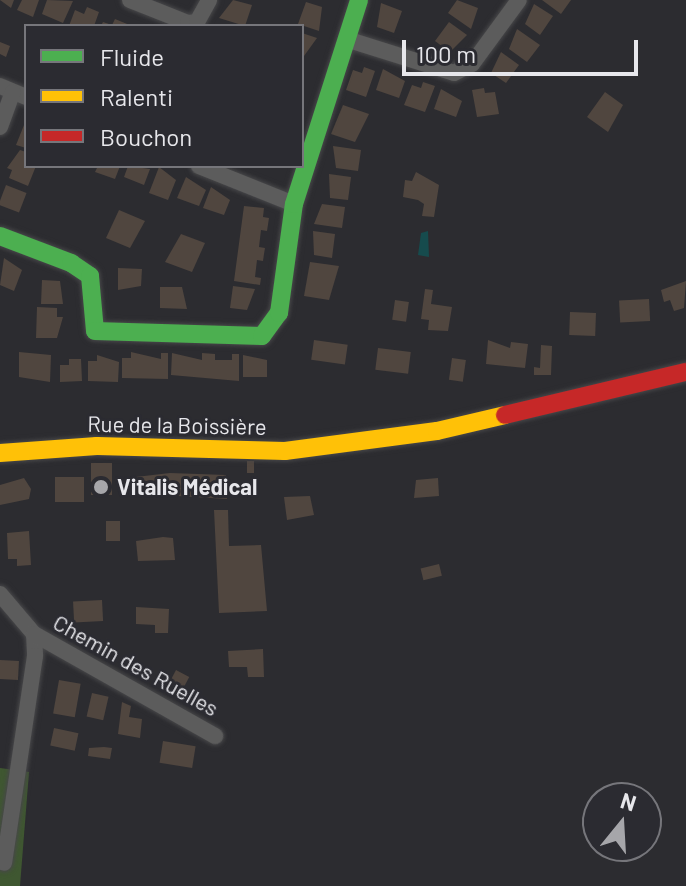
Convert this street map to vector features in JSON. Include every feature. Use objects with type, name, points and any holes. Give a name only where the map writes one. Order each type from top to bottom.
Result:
[{"type":"main road","points":[[0,236],[71,263],[90,276],[96,300],[95,331],[262,336],[279,313],[294,204],[359,0]]},
{"type":"main road","name":"Rue de la Boissière","points":[[0,453],[97,446],[285,451],[354,443],[437,431],[686,372]]},
{"type":"main road","name":"Rue de la Boissière","points":[[0,441],[52,433],[354,443]]},
{"type":"street","points":[[130,0],[188,23],[197,22],[209,0]]},
{"type":"street","points":[[346,39],[454,73],[472,64],[519,0]]},
{"type":"street","points":[[0,127],[13,91]]},
{"type":"street","points":[[204,168],[294,204]]},
{"type":"street","points":[[0,594],[34,634],[4,863]]},
{"type":"street","name":"Chemin des Ruelles","points":[[34,634],[215,736]]},
{"type":"green space","points":[[0,768],[29,772],[20,886],[0,886]]},
{"type":"water","points":[[428,231],[429,257],[418,255],[421,233]]},
{"type":"building","points":[[0,0],[14,0],[11,8]]},
{"type":"building","points":[[22,0],[39,0],[33,17],[17,10]]},
{"type":"building","points":[[47,0],[73,1],[63,23],[42,14]]},
{"type":"building","points":[[233,0],[252,5],[246,24],[219,18]]},
{"type":"building","points":[[457,0],[478,8],[471,29],[448,13]]},
{"type":"building","points":[[542,0],[571,0],[561,14]]},
{"type":"building","points":[[306,2],[322,7],[319,31],[298,24]]},
{"type":"building","points":[[381,3],[402,11],[394,33],[377,27]]},
{"type":"building","points":[[534,4],[553,16],[540,35],[525,24]]},
{"type":"building","points":[[87,7],[99,12],[95,24],[70,24],[75,10],[84,14]]},
{"type":"building","points":[[449,22],[467,35],[450,52],[435,41]]},
{"type":"building","points":[[517,29],[540,45],[527,62],[509,49]]},
{"type":"building","points":[[304,34],[317,38],[304,56]]},
{"type":"building","points":[[0,42],[10,46],[6,57],[0,54]]},
{"type":"building","points":[[501,52],[519,65],[506,83],[491,73]]},
{"type":"building","points":[[364,67],[375,71],[366,97],[346,90],[353,70],[362,73]]},
{"type":"building","points":[[383,69],[405,81],[399,98],[376,90]]},
{"type":"building","points":[[423,82],[435,86],[425,112],[404,105],[412,85],[421,88]]},
{"type":"building","points":[[484,88],[485,93],[495,92],[499,114],[477,117],[472,90]]},
{"type":"building","points":[[441,89],[462,101],[456,117],[434,109]]},
{"type":"building","points":[[605,92],[623,105],[608,132],[587,117]]},
{"type":"building","points":[[343,105],[369,114],[355,142],[331,134]]},
{"type":"building","points":[[24,125],[24,147],[16,145]]},
{"type":"building","points":[[333,146],[361,150],[358,171],[336,168]]},
{"type":"building","points":[[20,150],[24,151],[24,168],[35,168],[28,186],[9,178],[12,170],[7,168]]},
{"type":"building","points":[[97,168],[119,168],[115,179],[95,172]]},
{"type":"building","points":[[127,168],[150,169],[144,185],[124,177]]},
{"type":"building","points":[[159,168],[176,180],[168,200],[149,193]]},
{"type":"building","points":[[416,172],[439,185],[434,217],[422,216],[424,204],[403,197],[405,180],[412,181]]},
{"type":"building","points":[[329,174],[351,177],[348,200],[330,198]]},
{"type":"building","points":[[186,177],[206,190],[199,206],[177,198]]},
{"type":"building","points":[[6,185],[27,193],[19,212],[0,205]]},
{"type":"building","points":[[211,187],[230,200],[224,215],[203,208]]},
{"type":"building","points":[[322,204],[345,207],[342,228],[314,224]]},
{"type":"building","points":[[244,206],[264,208],[263,217],[269,218],[267,231],[261,230],[259,247],[265,248],[263,261],[257,260],[255,277],[261,278],[260,285],[234,281]]},
{"type":"building","points":[[119,210],[145,221],[130,248],[106,238]]},
{"type":"building","points":[[313,231],[335,234],[332,258],[314,255]]},
{"type":"building","points":[[181,234],[205,243],[192,272],[165,262]]},
{"type":"building","points":[[4,258],[22,270],[14,291],[0,285]]},
{"type":"building","points":[[310,262],[339,266],[329,300],[304,296]]},
{"type":"building","points":[[118,268],[142,269],[141,286],[118,290]]},
{"type":"building","points":[[42,280],[60,281],[63,304],[41,304]]},
{"type":"building","points":[[686,281],[684,308],[674,311],[670,300],[664,302],[661,290]]},
{"type":"building","points":[[233,286],[255,289],[247,310],[230,308]]},
{"type":"building","points":[[160,287],[182,287],[187,309],[160,308]]},
{"type":"building","points":[[425,289],[433,290],[431,304],[452,307],[448,331],[428,330],[429,320],[421,319]]},
{"type":"building","points":[[649,299],[650,321],[620,323],[619,301]]},
{"type":"building","points":[[395,300],[409,302],[406,322],[392,320]]},
{"type":"building","points":[[37,307],[57,308],[57,317],[63,317],[57,338],[36,338]]},
{"type":"building","points":[[570,312],[596,313],[595,336],[569,335]]},
{"type":"building","points":[[314,340],[348,345],[345,365],[311,360]]},
{"type":"building","points":[[488,340],[510,348],[511,342],[528,344],[525,368],[486,364]]},
{"type":"building","points":[[541,345],[552,346],[551,375],[534,375],[534,367],[540,368]]},
{"type":"building","points":[[378,348],[411,352],[408,374],[375,370]]},
{"type":"building","points":[[19,352],[51,355],[50,382],[19,377]]},
{"type":"building","points":[[131,352],[161,359],[161,353],[168,353],[168,379],[122,378],[122,358],[131,358]]},
{"type":"building","points":[[172,353],[202,360],[202,353],[215,354],[215,360],[232,360],[232,354],[239,354],[239,381],[171,375]]},
{"type":"building","points":[[97,355],[119,362],[118,382],[88,381],[88,361],[97,361]]},
{"type":"building","points":[[243,355],[267,360],[267,377],[243,377]]},
{"type":"building","points":[[452,358],[466,360],[463,382],[449,380]]},
{"type":"building","points":[[69,359],[81,359],[82,381],[60,382],[60,365],[69,365]]},
{"type":"building","points":[[247,461],[254,461],[254,473],[247,473]]},
{"type":"building","points":[[91,463],[112,463],[112,495],[91,495]]},
{"type":"building","points":[[170,473],[226,475],[227,499],[128,493],[127,478]]},
{"type":"building","points":[[55,477],[84,477],[84,502],[55,502]]},
{"type":"building","points":[[24,478],[31,489],[29,499],[0,505],[0,485]]},
{"type":"building","points":[[438,478],[439,496],[414,498],[416,480]]},
{"type":"building","points":[[310,496],[314,515],[287,520],[284,497]]},
{"type":"building","points":[[214,510],[228,510],[229,546],[261,545],[267,611],[219,613]]},
{"type":"building","points":[[106,521],[120,521],[120,541],[106,541]]},
{"type":"building","points":[[29,531],[31,565],[17,566],[17,559],[8,559],[7,533]]},
{"type":"building","points":[[173,538],[175,560],[138,561],[136,541]]},
{"type":"building","points":[[439,564],[442,576],[423,580],[421,569]]},
{"type":"building","points":[[102,600],[103,621],[74,622],[73,602]]},
{"type":"building","points":[[136,607],[169,609],[168,633],[155,633],[155,625],[136,624]]},
{"type":"building","points":[[263,649],[264,677],[248,677],[247,667],[229,667],[228,651]]},
{"type":"building","points":[[0,660],[19,661],[18,680],[0,679]]},
{"type":"building","points":[[176,670],[189,677],[183,689],[170,681]]},
{"type":"building","points":[[59,680],[81,684],[75,717],[53,713]]},
{"type":"building","points":[[92,693],[109,697],[103,720],[87,716]]},
{"type":"building","points":[[122,702],[131,706],[129,717],[142,719],[140,738],[118,734]]},
{"type":"building","points":[[54,728],[78,733],[75,751],[50,746]]},
{"type":"building","points":[[163,741],[196,746],[192,768],[160,763]]},
{"type":"building","points":[[89,748],[112,748],[110,759],[88,756]]},
{"type":"traffic: fast","points":[[0,236],[71,263],[90,276],[95,331],[262,336],[279,313],[294,204],[359,0]]},
{"type":"traffic: slow","points":[[0,453],[97,446],[285,451],[437,431],[505,415]]},
{"type":"traffic: jam","points":[[505,415],[686,372]]},
{"type":"place","name":"Vitalis Médical","points":[[101,487]]}]
